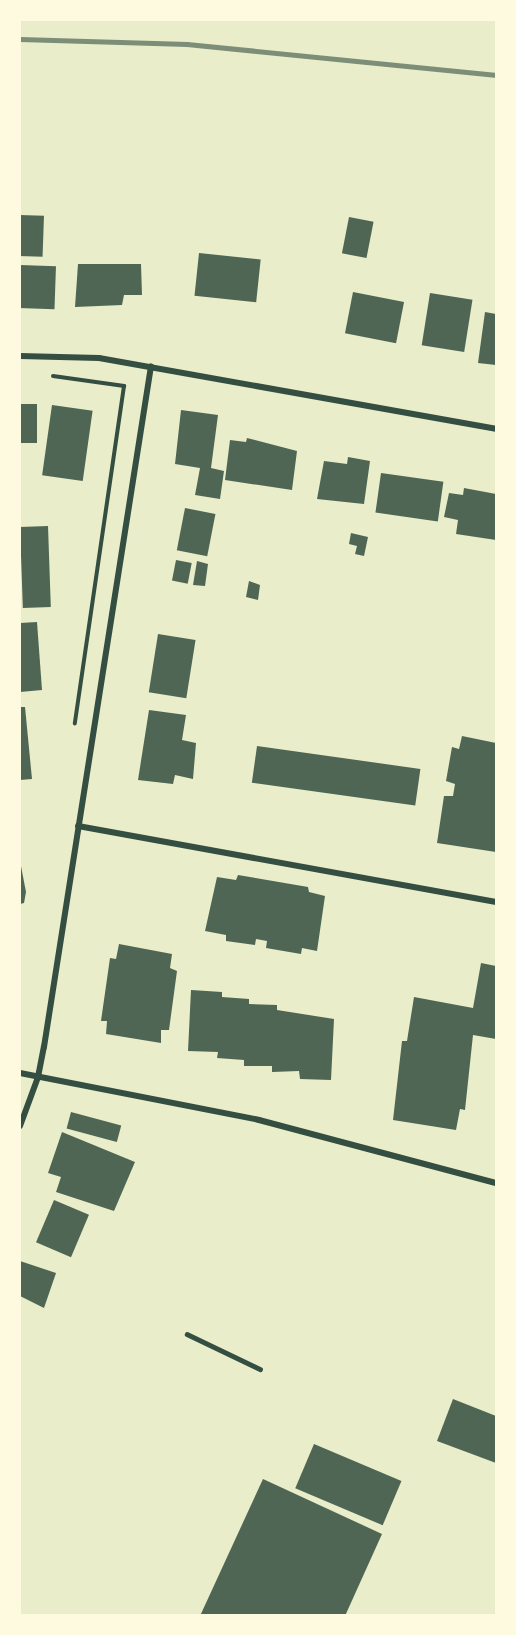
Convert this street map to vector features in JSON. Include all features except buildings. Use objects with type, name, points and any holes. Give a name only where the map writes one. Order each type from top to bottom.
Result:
[{"type":"street","points":[[20,356],[99,358],[496,429]]},
{"type":"street","points":[[20,1126],[38,1077],[151,366]]},
{"type":"street","points":[[78,826],[496,902]]},
{"type":"street","points":[[20,1073],[259,1120],[496,1183]]},
{"type":"lane","points":[[187,1334],[261,1369]]},
{"type":"path","points":[[41,376],[124,386],[73,735]]},
{"type":"railway","points":[[20,39],[187,44],[496,75]]}]
